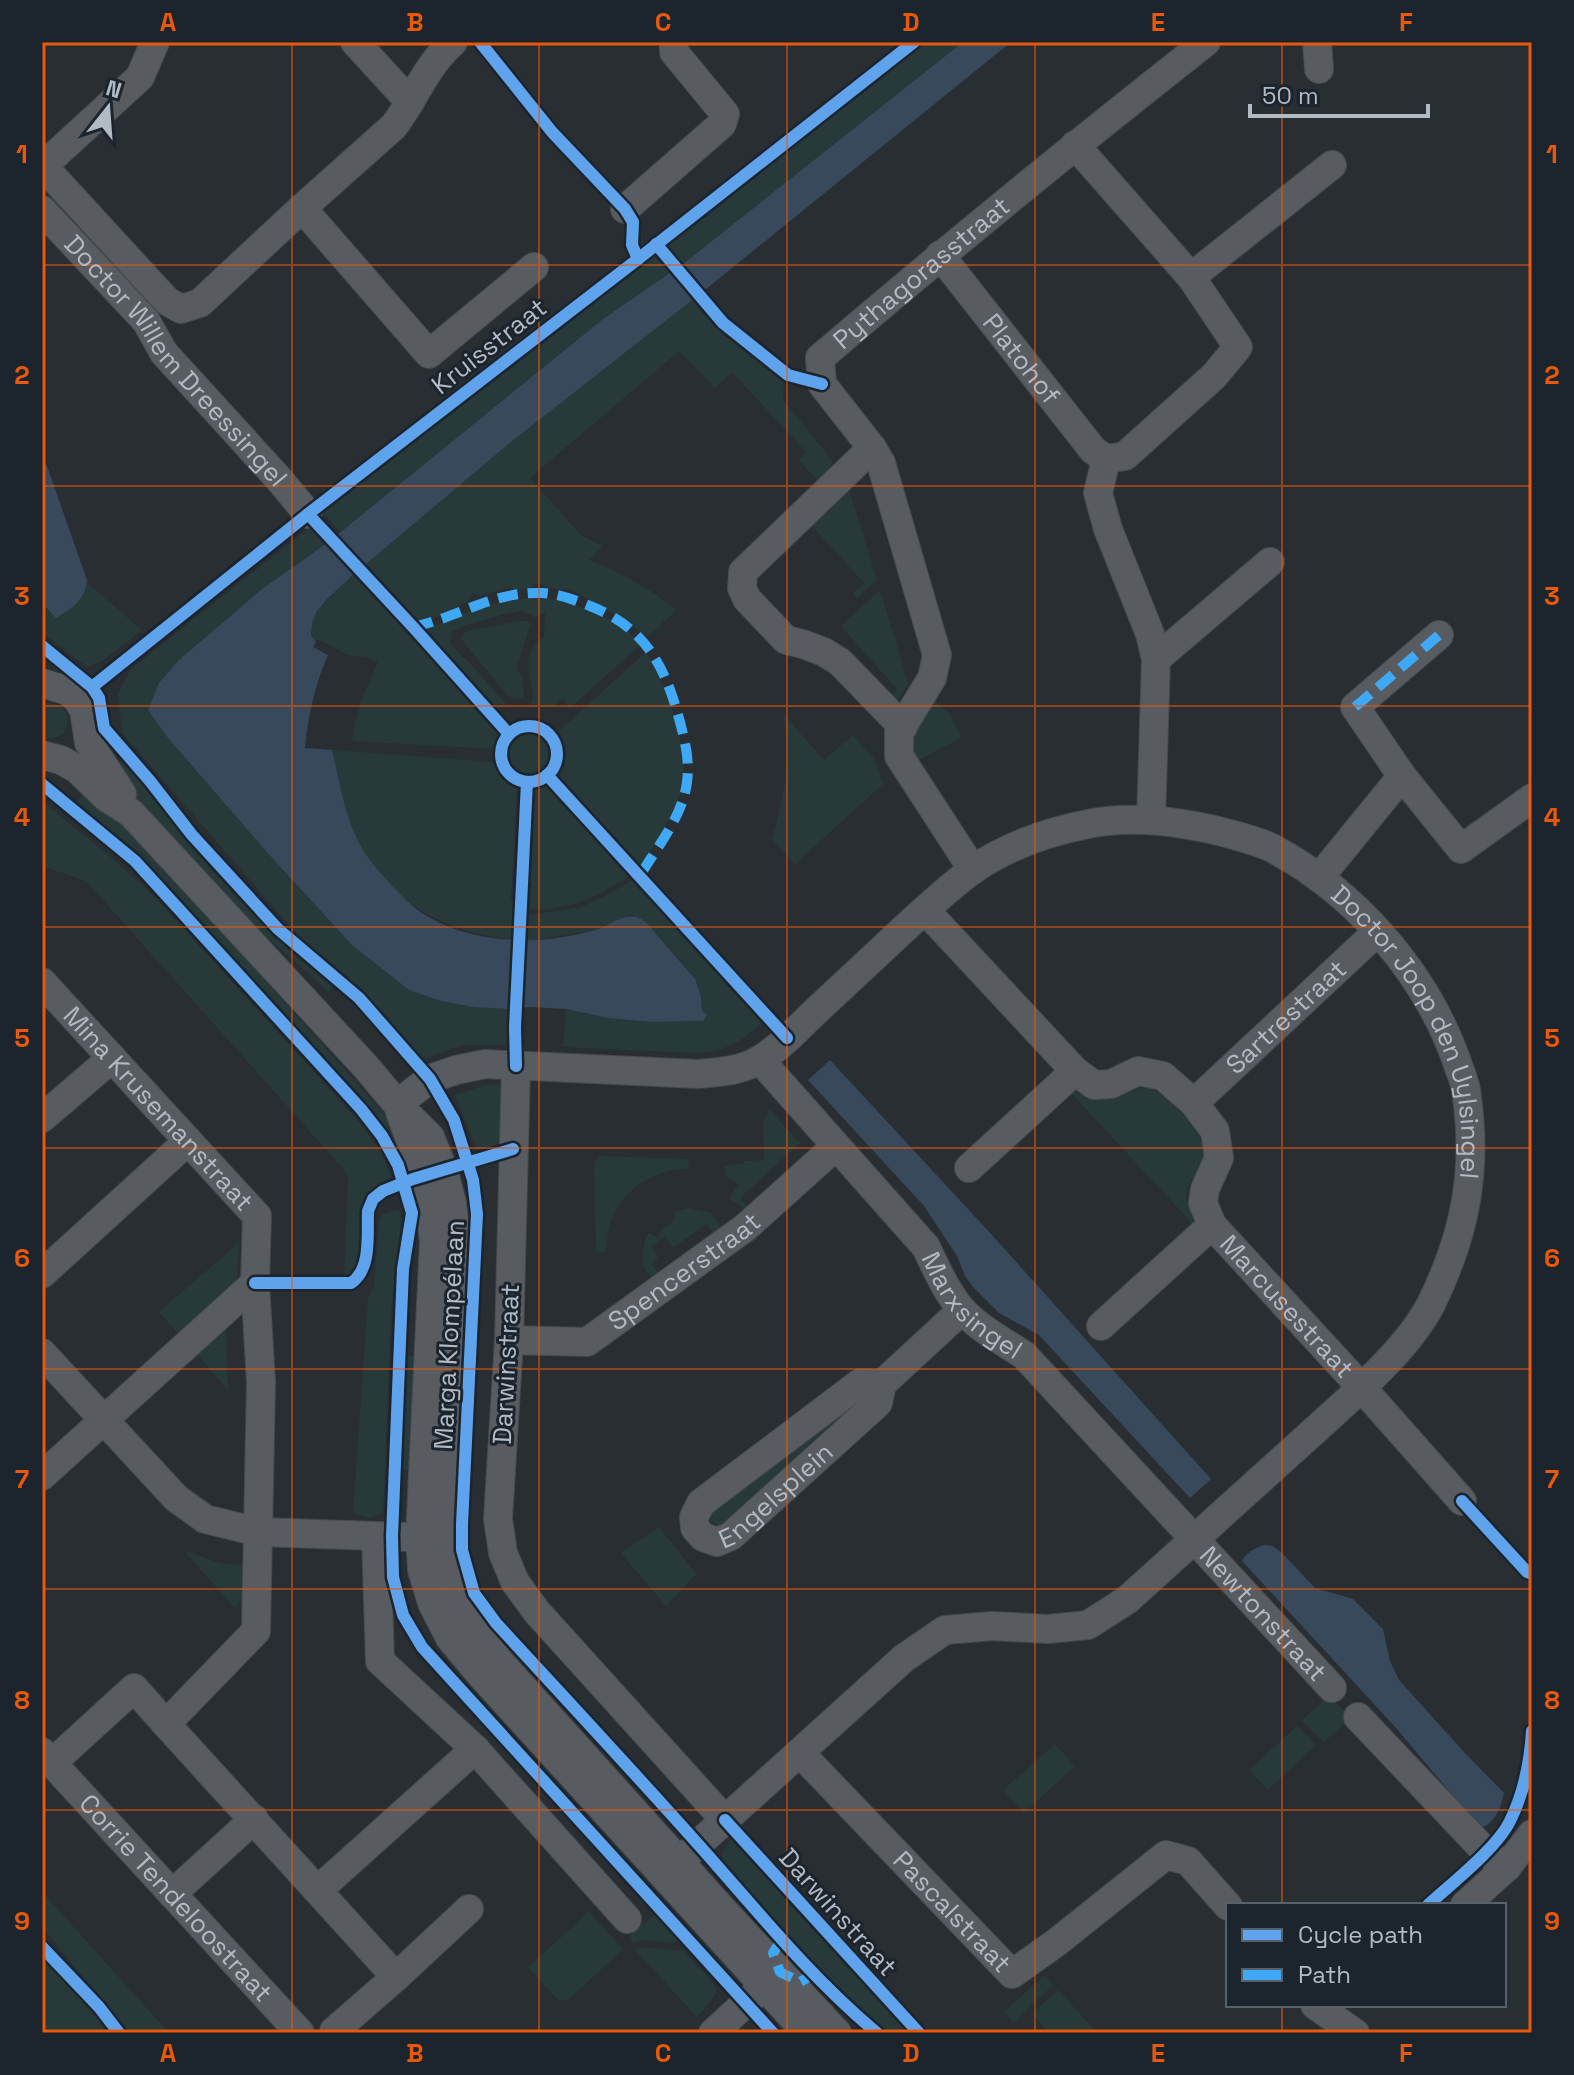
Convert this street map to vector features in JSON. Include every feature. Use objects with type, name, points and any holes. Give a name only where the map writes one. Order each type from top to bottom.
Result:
[{"type":"street","points":[[42,165],[140,77],[155,42]]},
{"type":"street","points":[[355,42],[410,102]]},
{"type":"street","name":"Doctor Willem Dreessingel","points":[[42,165],[167,301],[181,309],[200,303],[394,126],[430,65],[453,42]]},
{"type":"street","points":[[625,209],[722,124],[725,114],[674,52],[674,42]]},
{"type":"street","name":"Pythagorasstraat","points":[[903,727],[932,678],[937,655],[881,463],[822,384],[820,358],[940,255],[1206,42]]},
{"type":"street","points":[[1075,145],[1191,277],[1238,347],[1214,376],[1125,456],[1106,459],[1098,493],[1108,529],[1150,634],[1156,659],[1151,820]]},
{"type":"street","points":[[1191,277],[1332,165]]},
{"type":"street","points":[[44,217],[71,196]]},
{"type":"street","points":[[302,208],[429,354],[534,267]]},
{"type":"street","name":"Doctor Willem Dreessingel","points":[[44,217],[146,321],[164,353],[308,514]]},
{"type":"street","name":"Platohof","points":[[940,255],[1093,450],[1106,459]]},
{"type":"street","points":[[872,448],[743,572],[742,588],[747,599],[786,640],[824,652],[840,662],[903,727],[899,732],[899,756],[973,870]]},
{"type":"street","points":[[1156,659],[1270,562]]},
{"type":"street","points":[[1439,635],[1355,707],[1402,776],[1461,849],[1532,798]]},
{"type":"street","name":"Marga Klompélaan","points":[[42,683],[68,691],[77,699],[84,710],[89,743],[94,754],[117,784],[131,813]]},
{"type":"street","name":"Marga Klompélaan","points":[[42,755],[61,760],[77,769],[106,797],[131,813],[430,1137],[452,1203],[457,1241],[431,1537],[453,1590],[475,1631],[672,1868],[772,1979],[837,2033]]},
{"type":"street","points":[[1319,878],[1402,776]]},
{"type":"street","name":"Doctor Joop den Uylsingel","points":[[397,1104],[430,1079],[485,1064],[698,1074],[732,1071],[760,1060],[973,870],[1001,852],[1038,836],[1092,823],[1151,820],[1203,826],[1269,846],[1319,878],[1377,932],[1428,997],[1447,1034],[1465,1086],[1470,1132],[1470,1178],[1456,1247],[1429,1308],[1408,1339],[1362,1388],[1127,1600],[1088,1625],[1048,1629],[992,1626],[945,1630],[904,1658],[672,1868]]},
{"type":"street","name":"Marcusestraat","points":[[925,910],[1075,1071],[1094,1085],[1111,1084],[1138,1071],[1163,1076],[1194,1103],[1215,1131],[1219,1158],[1205,1189],[1203,1203],[1212,1225],[1462,1501]]},
{"type":"street","name":"Sartrestraat","points":[[1194,1103],[1377,932]]},
{"type":"street","name":"Mina Krusemanstraat","points":[[42,982],[257,1216],[255,1283],[261,1382],[256,1631],[166,1724]]},
{"type":"street","points":[[42,1118],[112,1058]]},
{"type":"street","name":"Marxsingel","points":[[760,1060],[926,1247],[942,1281],[962,1310],[1024,1355],[1193,1539]]},
{"type":"street","name":"Darwinstraat","points":[[516,1066],[509,1340],[498,1519],[503,1553],[515,1582],[537,1612],[725,1820]]},
{"type":"street","points":[[969,1168],[1075,1071]]},
{"type":"street","points":[[42,1274],[188,1141]]},
{"type":"street","name":"Spencerstraat","points":[[509,1340],[587,1342],[746,1227],[836,1146]]},
{"type":"street","name":"Marcusestraat","points":[[1101,1326],[1212,1225]]},
{"type":"street","points":[[42,1476],[255,1283]]},
{"type":"street","name":"Engelsplein","points":[[882,1384],[860,1383],[701,1503],[694,1517],[695,1528],[703,1537],[717,1542],[731,1536],[878,1403],[882,1384],[962,1310]]},
{"type":"street","points":[[42,1353],[176,1498],[205,1519],[258,1532],[431,1537]]},
{"type":"street","points":[[376,1536],[380,1661],[475,1749],[627,1919]]},
{"type":"street","name":"Newtonstraat","points":[[1193,1539],[1332,1688]]},
{"type":"street","name":"Corrie Tendeloostraat","points":[[166,1724],[134,1688],[47,1758],[300,2033]]},
{"type":"street","points":[[1358,1717],[1486,1852],[1507,1867]]},
{"type":"street","points":[[166,1724],[396,1977]]},
{"type":"street","points":[[318,1890],[475,1749]]},
{"type":"street","name":"Pascalstraat","points":[[800,1753],[1012,1974],[1166,1855],[1188,1861],[1226,1904]]},
{"type":"street","points":[[172,1894],[254,1819]]},
{"type":"street","points":[[1467,1903],[1507,1867],[1532,1834]]},
{"type":"street","points":[[334,2033],[469,1909]]},
{"type":"street","points":[[713,2033],[772,1979]]},
{"type":"street","name":"Marga Klompélaan","points":[[772,1979],[807,2033]]},
{"type":"shaded area","points":[[927,42],[963,42],[683,264],[666,245]]},
{"type":"shaded area","points":[[653,254],[670,273],[603,319],[340,532],[323,513]]},
{"type":"shaded area","points":[[692,299],[705,316],[720,327],[718,329],[784,377],[783,400],[832,460],[829,471],[819,482],[799,460],[806,452],[732,372],[715,388],[679,351],[530,478],[582,536],[603,546],[589,560],[634,582],[677,610],[647,637],[626,621],[573,591],[535,584],[530,589],[510,587],[480,596],[476,594],[439,616],[419,622],[365,564],[511,442]]},
{"type":"shaded area","points":[[849,489],[877,580],[857,598],[853,594],[864,583],[811,525]]},
{"type":"shaded area","points":[[310,527],[327,543],[262,589],[159,683],[148,710],[168,738],[273,859],[353,946],[409,990],[441,1001],[508,1009],[507,1045],[462,1045],[427,1058],[421,1057],[361,991],[325,966],[122,733],[118,693],[131,669]]},
{"type":"shaded area","points":[[354,574],[499,733],[493,749],[352,741],[362,701],[378,663],[367,657],[348,655],[317,639],[316,642],[312,622],[322,604]]},
{"type":"shaded area","points":[[87,583],[142,630],[102,661],[87,667],[42,632],[42,603],[57,618],[86,592]]},
{"type":"shaded area","points":[[878,592],[881,593],[908,682],[891,708],[885,701],[897,689],[841,626]]},
{"type":"shaded area","points":[[545,598],[571,604],[609,619],[641,644],[569,709],[563,698],[553,707],[533,704],[529,707],[532,689],[529,656],[544,637],[545,612],[535,618],[523,611],[510,613],[452,631],[452,647],[507,705],[495,706],[426,630],[484,606]]},
{"type":"shaded area","points":[[527,621],[530,625],[516,664],[522,676],[524,694],[518,699],[508,696],[461,639],[468,631]]},
{"type":"shaded area","points":[[646,652],[675,719],[683,756],[683,773],[681,790],[671,816],[652,850],[637,866],[556,778],[564,755],[558,732]]},
{"type":"shaded area","points":[[933,700],[950,714],[961,738],[913,763],[909,741]]},
{"type":"shaded area","points":[[49,703],[64,710],[68,718],[63,734],[52,739],[42,737],[42,706]]},
{"type":"shaded area","points":[[783,714],[824,760],[853,735],[874,759],[883,784],[795,864],[772,840],[787,762]]},
{"type":"shaded area","points":[[529,733],[543,739],[549,753],[543,767],[529,773],[515,767],[509,753],[515,739]]},
{"type":"shaded area","points":[[332,750],[493,762],[502,778],[517,788],[511,939],[486,936],[441,921],[402,897],[385,880],[370,862],[352,830]]},
{"type":"shaded area","points":[[123,759],[254,911],[281,939],[336,984],[329,992],[251,923],[156,821],[112,768]]},
{"type":"shaded area","points":[[548,784],[631,874],[583,901],[557,908],[529,910],[535,789]]},
{"type":"shaded area","points":[[86,791],[178,881],[384,1114],[398,1132],[406,1170],[389,1137],[359,1098],[134,852],[73,806]]},
{"type":"shaded area","points":[[42,801],[156,898],[357,1119],[379,1149],[392,1177],[373,1189],[364,1201],[360,1212],[357,1258],[344,1279],[348,1174],[86,881],[42,866]]},
{"type":"shaded area","points":[[635,878],[765,1020],[741,1040],[716,1050],[695,1053],[563,1047],[566,1009],[679,1022],[696,1022],[702,1012],[702,1000],[691,975],[646,922],[632,915],[597,930],[527,941],[528,915],[579,908]]},
{"type":"shaded area","points":[[505,1084],[502,1144],[477,1150],[455,1095],[486,1085]]},
{"type":"shaded area","points":[[1148,1087],[1167,1099],[1187,1119],[1201,1142],[1203,1163],[1188,1185],[1186,1194],[1193,1224],[1070,1092],[1110,1099]]},
{"type":"shaded area","points":[[769,1109],[800,1143],[742,1196],[750,1209],[743,1208],[729,1199],[738,1184],[726,1176],[725,1166],[764,1160],[763,1124]]},
{"type":"shaded area","points":[[600,1156],[688,1159],[689,1169],[668,1171],[648,1179],[630,1192],[614,1213],[605,1252],[596,1252],[594,1162]]},
{"type":"shaded area","points":[[689,1208],[711,1213],[719,1224],[719,1233],[716,1236],[706,1224],[673,1248],[665,1236],[651,1247],[658,1258],[651,1264],[662,1278],[648,1274],[643,1262],[648,1233],[657,1237],[676,1219],[673,1212]]},
{"type":"shaded area","points":[[399,1210],[401,1220],[391,1311],[384,1496],[382,1514],[369,1518],[353,1513],[368,1298],[374,1286],[379,1222],[383,1214]]},
{"type":"shaded area","points":[[239,1243],[237,1275],[241,1290],[184,1340],[160,1313],[162,1309]]},
{"type":"shaded area","points":[[226,1325],[228,1390],[195,1352]]},
{"type":"shaded area","points":[[403,1355],[413,1356],[420,1417],[416,1470],[400,1469]]},
{"type":"shaded area","points":[[863,1398],[727,1529],[711,1522],[711,1511]]},
{"type":"shaded area","points":[[659,1527],[696,1574],[666,1606],[621,1553]]},
{"type":"shaded area","points":[[189,1552],[220,1563],[245,1566],[243,1599],[235,1608],[187,1554]]},
{"type":"shaded area","points":[[1329,1696],[1351,1718],[1324,1742],[1302,1720]]},
{"type":"shaded area","points":[[1297,1726],[1316,1745],[1268,1790],[1249,1770]]},
{"type":"shaded area","points":[[1055,1744],[1075,1766],[1024,1813],[1003,1790]]},
{"type":"shaded area","points":[[731,1837],[908,2033],[884,2033],[829,1986],[720,1867]]},
{"type":"shaded area","points":[[42,1892],[169,2033],[130,2033],[42,1927]]},
{"type":"shaded area","points":[[589,1912],[623,1949],[568,2000],[559,2001],[528,1967]]},
{"type":"shaded area","points":[[657,1913],[679,1938],[674,1943],[644,1940],[632,1943],[630,1935]]},
{"type":"shaded area","points":[[639,1947],[683,1951],[714,1984],[717,1993],[697,2017],[635,1950]]},
{"type":"shaded area","points":[[42,1952],[110,2033],[42,2033]]},
{"type":"shaded area","points":[[1044,1975],[1053,1985],[1014,2023],[1004,2012]]},
{"type":"shaded area","points":[[1058,1990],[1097,2033],[1049,2033],[1032,2014]]},
{"type":"water","points":[[963,42],[1011,42],[511,442],[354,574],[317,611],[312,623],[311,635],[316,642],[313,647],[328,655],[313,700],[305,748],[332,750],[352,829],[370,860],[398,892],[422,913],[441,924],[506,940],[552,939],[602,928],[626,917],[639,918],[646,922],[695,979],[702,1011],[707,1014],[703,1021],[653,1022],[609,1018],[566,1009],[474,1007],[441,1001],[409,990],[353,946],[168,738],[148,710],[159,683],[179,660],[262,589],[327,543],[603,319],[683,264]]},
{"type":"water","points":[[42,458],[87,580],[81,598],[56,618],[42,603]]},
{"type":"water","points":[[830,1060],[1211,1479],[1190,1498],[1039,1335],[999,1313],[973,1287],[924,1206],[808,1080]]},
{"type":"water","points":[[1264,1545],[1273,1546],[1282,1553],[1315,1588],[1353,1599],[1383,1629],[1390,1661],[1399,1680],[1504,1793],[1490,1823],[1480,1828],[1397,1729],[1242,1561],[1246,1555]]},
{"type":"marked path","points":[[413,627],[492,600],[525,593],[543,593],[590,606],[626,626],[639,638],[660,666],[667,683],[682,729],[688,766],[685,794],[676,816],[644,869],[637,873]]},
{"type":"marked path","points":[[1355,707],[1439,635]]},
{"type":"marked path","points":[[782,1939],[773,1953],[780,1972],[800,1982],[814,1974]]},
{"type":"cycle path","points":[[480,42],[552,132],[625,209],[633,222],[632,245],[638,259]]},
{"type":"cycle path","name":"Kruisstraat","points":[[92,687],[308,514],[914,42]]},
{"type":"cycle path","points":[[656,244],[723,323],[788,375],[822,384]]},
{"type":"cycle path","points":[[308,514],[509,734]]},
{"type":"cycle path","points":[[42,646],[92,687],[99,698],[104,728],[192,835],[278,929],[359,998],[430,1079],[454,1120],[473,1180],[477,1214],[462,1524],[462,1550],[474,1593],[496,1623],[784,1941],[829,1989],[877,2033]]},
{"type":"cycle path","points":[[529,726],[548,735],[557,754],[548,773],[529,782],[510,773],[501,754],[510,735],[529,726]]},
{"type":"cycle path","points":[[547,775],[787,1038]]},
{"type":"cycle path","points":[[516,1066],[515,1027],[527,782]]},
{"type":"cycle path","points":[[42,784],[135,861],[361,1109],[382,1136],[398,1165],[412,1213],[403,1269],[392,1536],[393,1577],[403,1615],[422,1647],[773,2033]]},
{"type":"cycle path","points":[[255,1283],[351,1283],[358,1277],[365,1260],[368,1211],[373,1199],[383,1191],[413,1179],[513,1149]]},
{"type":"cycle path","points":[[1462,1501],[1532,1574]]},
{"type":"cycle path","points":[[1430,1903],[1485,1854],[1510,1821],[1526,1777],[1532,1731]]},
{"type":"cycle path","points":[[725,1820],[919,2033]]},
{"type":"cycle path","points":[[42,1947],[99,2007],[119,2033]]}]
